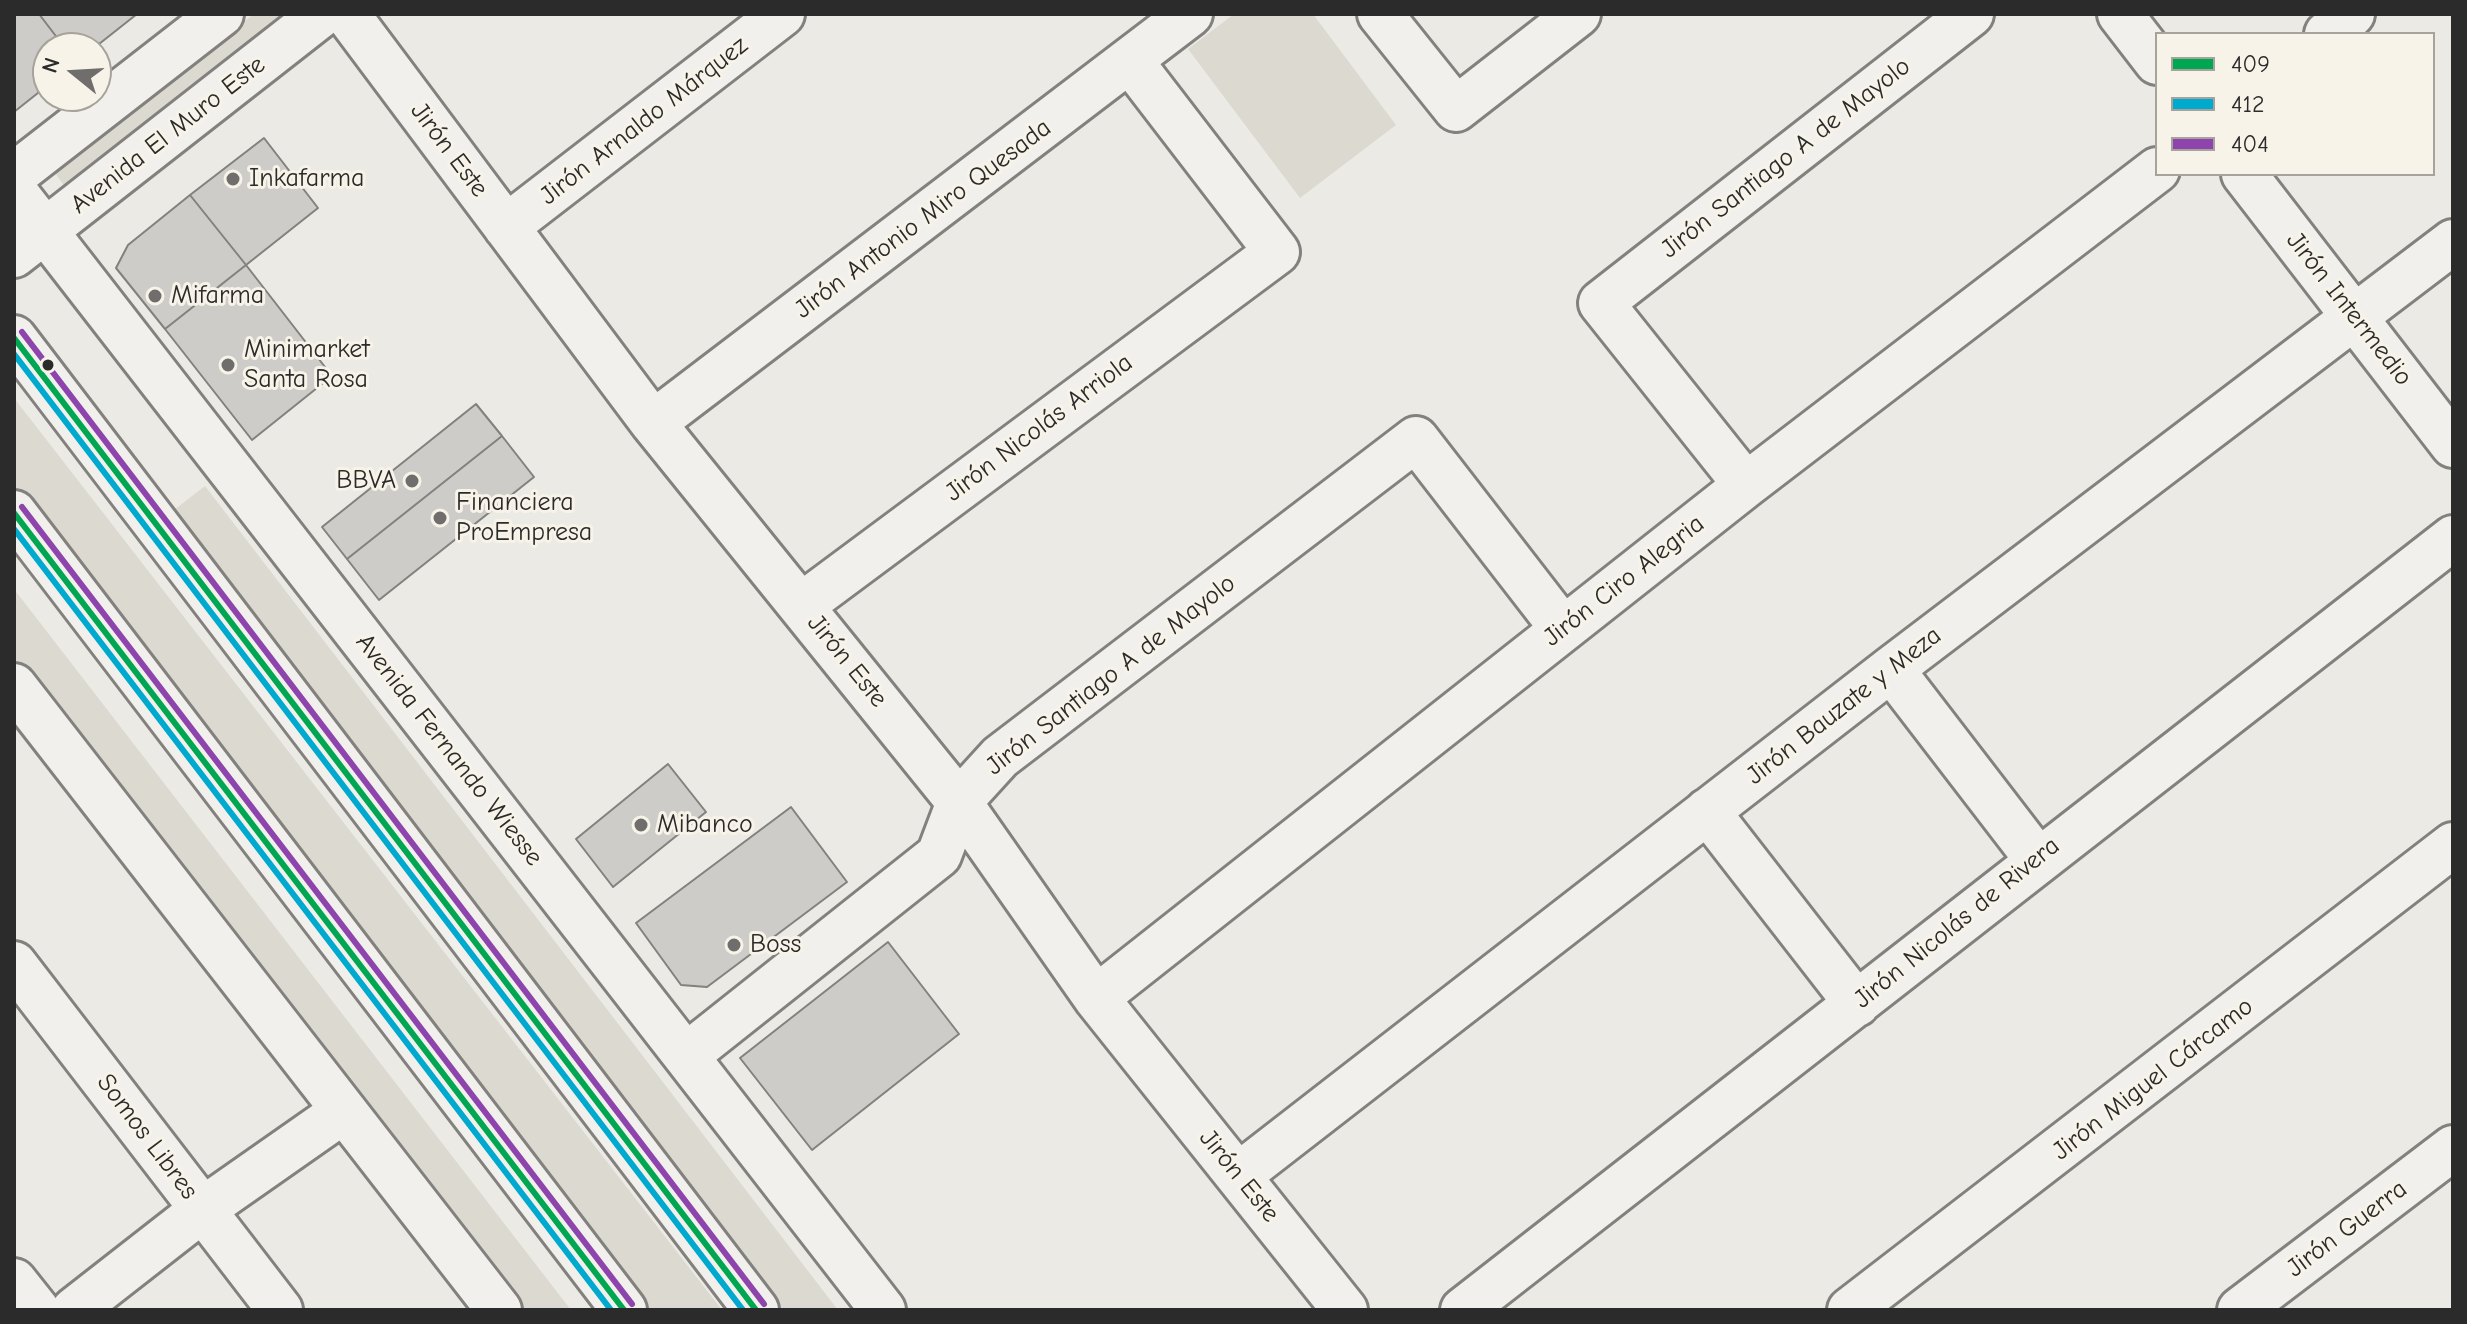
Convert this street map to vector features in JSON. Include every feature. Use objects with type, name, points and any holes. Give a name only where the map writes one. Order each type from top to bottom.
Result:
[{"type":"street","points":[[14,175],[221,14]]},
{"type":"street","name":"Avenida El Muro Este","points":[[29,243],[322,14]]},
{"type":"street","name":"Jirón Este","points":[[347,14],[653,423],[959,802],[1096,998],[1345,1310]]},
{"type":"street","name":"Jirón Arnaldo Márquez","points":[[506,227],[782,14]]},
{"type":"street","name":"Jirón Antonio Miro Quesada","points":[[653,423],[1131,62],[1190,14]]},
{"type":"street","points":[[1380,14],[1456,109],[1578,14]]},
{"type":"street","name":"Jirón Santiago A de Mayolo","points":[[1746,485],[1601,303],[1971,14]]},
{"type":"street","points":[[2120,14],[2155,59]]},
{"type":"street","points":[[2330,32],[2352,14]]},
{"type":"street","name":"Jirón Nicolás Arriola","points":[[802,605],[1277,252],[1131,62]]},
{"type":"street","name":"Jirón Ciro Alegria","points":[[1096,998],[1746,485],[2155,172]]},
{"type":"street","name":"Jirón Intermedio","points":[[2246,176],[2453,445]]},
{"type":"street","name":"Avenida Fernando Wiesse","points":[[14,191],[29,243],[687,1055],[883,1310]]},
{"type":"street","name":"Jirón Bauzate y Meza","points":[[1239,1175],[1891,669],[2453,242]]},
{"type":"street","points":[[14,338],[756,1310]]},
{"type":"street","name":"Jirón Santiago A de Mayolo","points":[[687,1055],[939,855],[959,802],[1000,757],[1416,439],[1563,629]]},
{"type":"street","points":[[14,513],[624,1310]]},
{"type":"street","name":"Jirón Nicolás de Rivera","points":[[1463,1310],[1857,1004],[2037,859],[2453,538]]},
{"type":"street","points":[[1891,669],[2037,859]]},
{"type":"street","points":[[14,686],[342,1112],[499,1310]]},
{"type":"street","points":[[1707,811],[1857,1004]]},
{"type":"street","name":"Jirón Miguel Cárcamo","points":[[1850,1310],[2039,1168],[2453,845]]},
{"type":"street","name":"Somos Libres","points":[[14,964],[280,1310]]},
{"type":"street","points":[[74,1310],[202,1210],[342,1112]]},
{"type":"street","name":"Jirón Guerra","points":[[2240,1310],[2453,1148]]},
{"type":"street","points":[[14,1281],[37,1310]]},
{"type":"shaded area","points":[[254,14],[298,14],[67,190],[51,167]]},
{"type":"shaded area","points":[[1234,14],[1313,14],[1396,125],[1300,198],[1188,49]]},
{"type":"shaded area","points":[[14,398],[722,1310],[630,1310],[14,509]]},
{"type":"shaded area","points":[[205,486],[838,1310],[775,1310],[165,517]]},
{"type":"shaded area","points":[[14,589],[571,1310],[518,1310],[14,659]]},
{"type":"building","points":[[14,14],[39,14],[53,32],[32,32],[32,98],[14,112]]},
{"type":"building","points":[[39,14],[137,14],[112,34],[53,32]]},
{"type":"building","points":[[264,138],[318,208],[246,265],[190,195]]},
{"type":"building","points":[[190,195],[246,265],[165,329],[116,268],[128,245]]},
{"type":"building","points":[[246,265],[332,376],[252,440],[165,329]]},
{"type":"building","name":"BBVA","points":[[476,404],[502,436],[347,559],[322,527]]},
{"type":"building","name":"Financiera ProEmpresa","points":[[502,436],[534,477],[379,600],[347,559]]},
{"type":"building","name":"Mibanco","points":[[668,764],[706,812],[613,887],[576,839]]},
{"type":"building","points":[[791,807],[847,882],[707,987],[681,985],[636,923]]},
{"type":"building","points":[[888,942],[959,1034],[812,1150],[740,1058]]},
{"type":"transit line","name":"404","points":[[22,332],[764,1304]]},
{"type":"transit line","name":"409","points":[[14,338],[756,1310]]},
{"type":"transit line","name":"412","points":[[14,354],[743,1310]]},
{"type":"transit line","name":"404","points":[[22,507],[632,1304]]},
{"type":"transit line","name":"409","points":[[14,513],[624,1310]]},
{"type":"transit line","name":"412","points":[[14,529],[611,1310]]},
{"type":"place","name":"Inkafarma","points":[[233,179]]},
{"type":"place","name":"Mifarma","points":[[155,296]]},
{"type":"place","name":"Minimarket Santa Rosa","points":[[228,365]]},
{"type":"place","name":"BBVA","points":[[412,481]]},
{"type":"place","name":"Financiera ProEmpresa","points":[[440,518]]},
{"type":"place","name":"Mibanco","points":[[641,825]]},
{"type":"place","name":"Boss","points":[[734,945]]}]
